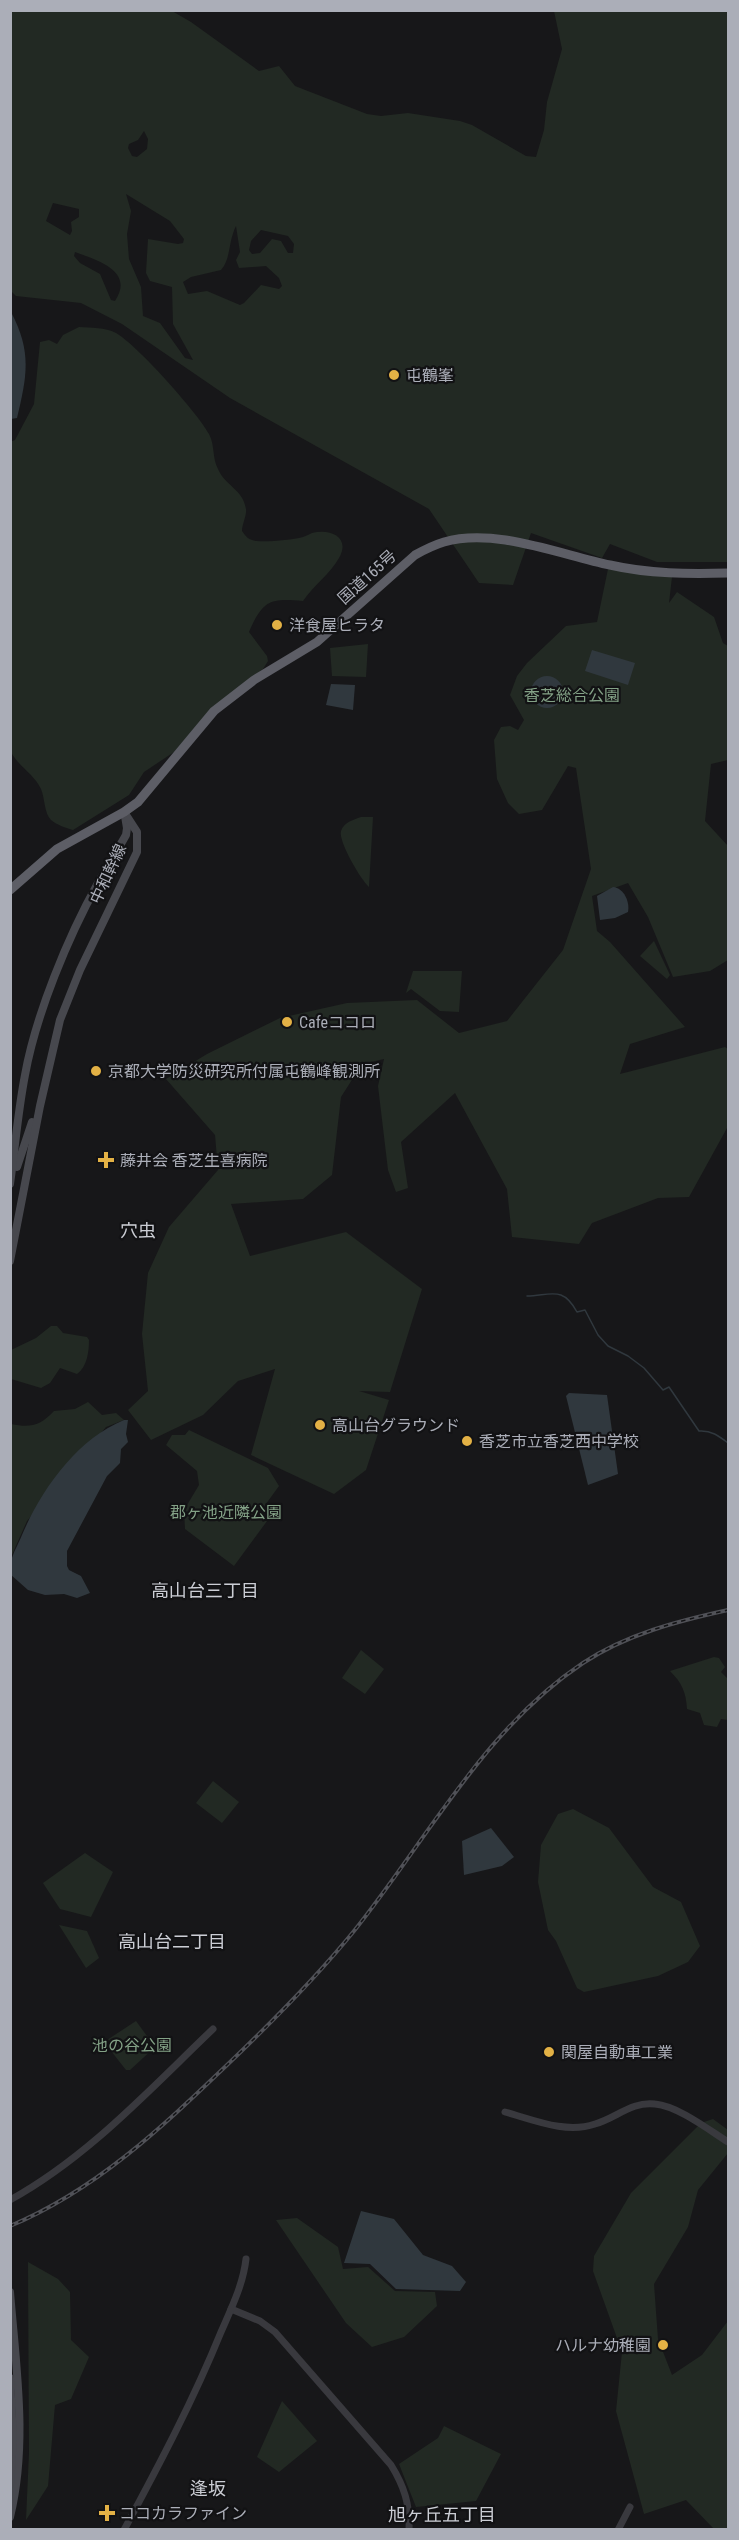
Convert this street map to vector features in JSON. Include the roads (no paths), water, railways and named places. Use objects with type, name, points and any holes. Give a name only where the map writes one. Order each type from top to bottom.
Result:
[{"type":"highway","name":"国道165号","points":[[10,890],[57,849],[138,802],[201,725],[233,694],[317,642],[415,555],[445,541],[506,540],[612,566],[691,574],[729,573]]},
{"type":"main road","name":"中和幹線","points":[[10,1261],[40,1106],[60,1020],[84,960],[137,852],[137,832],[124,812]]},
{"type":"main road","name":"中和幹線","points":[[11,1183],[25,1074],[35,1037],[61,962],[77,925],[98,881],[126,835],[124,812]]},
{"type":"main road","points":[[11,1183],[36,1110],[40,1106]]},
{"type":"main road","points":[[10,2292],[21,2442],[18,2485],[10,2517]]},
{"type":"main road","points":[[10,2378],[13,2440],[10,2484]]},
{"type":"street","points":[[10,2200],[72,2161],[213,2029]]},
{"type":"street","points":[[505,2112],[570,2128],[594,2125],[632,2107],[657,2104],[675,2110],[729,2142]]},
{"type":"street","points":[[124,2529],[182,2422],[231,2309],[244,2272],[246,2259]]},
{"type":"street","points":[[231,2309],[260,2321],[275,2332],[391,2465],[404,2485],[409,2529]]},
{"type":"street","points":[[618,2529],[630,2507]]},
{"type":"waterway","points":[[527,1296],[562,1295],[577,1312],[585,1310],[598,1335],[608,1346],[628,1356],[644,1368],[663,1390],[669,1387],[699,1431],[711,1433],[728,1443]]},
{"type":"railway","points":[[10,2226],[71,2195],[126,2156],[177,2112],[260,2033],[309,1983],[354,1931],[486,1753],[548,1690],[583,1663],[617,1644],[672,1624],[728,1610]]},
{"type":"place","name":"屯鶴峯","points":[[394,375]]},
{"type":"place","name":"洋食屋ヒラタ","points":[[277,625]]},
{"type":"place","name":"Cafeココロ","points":[[287,1022]]},
{"type":"place","name":"京都大学防災研究所付属屯鶴峰観測所","points":[[96,1071]]},
{"type":"place","name":"藤井会 香芝生喜病院","points":[[106,1160]]},
{"type":"place","name":"高山台グラウンド","points":[[320,1425]]},
{"type":"place","name":"香芝市立香芝西中学校","points":[[467,1441]]},
{"type":"place","name":"関屋自動車工業","points":[[549,2052]]},
{"type":"place","name":"ハルナ幼稚園","points":[[663,2345]]},
{"type":"place","name":"ココカラファイン","points":[[107,2513]]},
{"type":"district","name":"穴虫","points":[[138,1230]]},
{"type":"district","name":"高山台三丁目","points":[[205,1590]]},
{"type":"district","name":"高山台二丁目","points":[[172,1941]]},
{"type":"district","name":"逢坂","points":[[208,2488]]},
{"type":"district","name":"旭ヶ丘五丁目","points":[[442,2514]]},
{"type":"park label","name":"香芝総合公園","points":[[572,695]]},
{"type":"park label","name":"郡ヶ池近隣公園","points":[[226,1512]]},
{"type":"park label","name":"池の谷公園","points":[[132,2045]]}]
